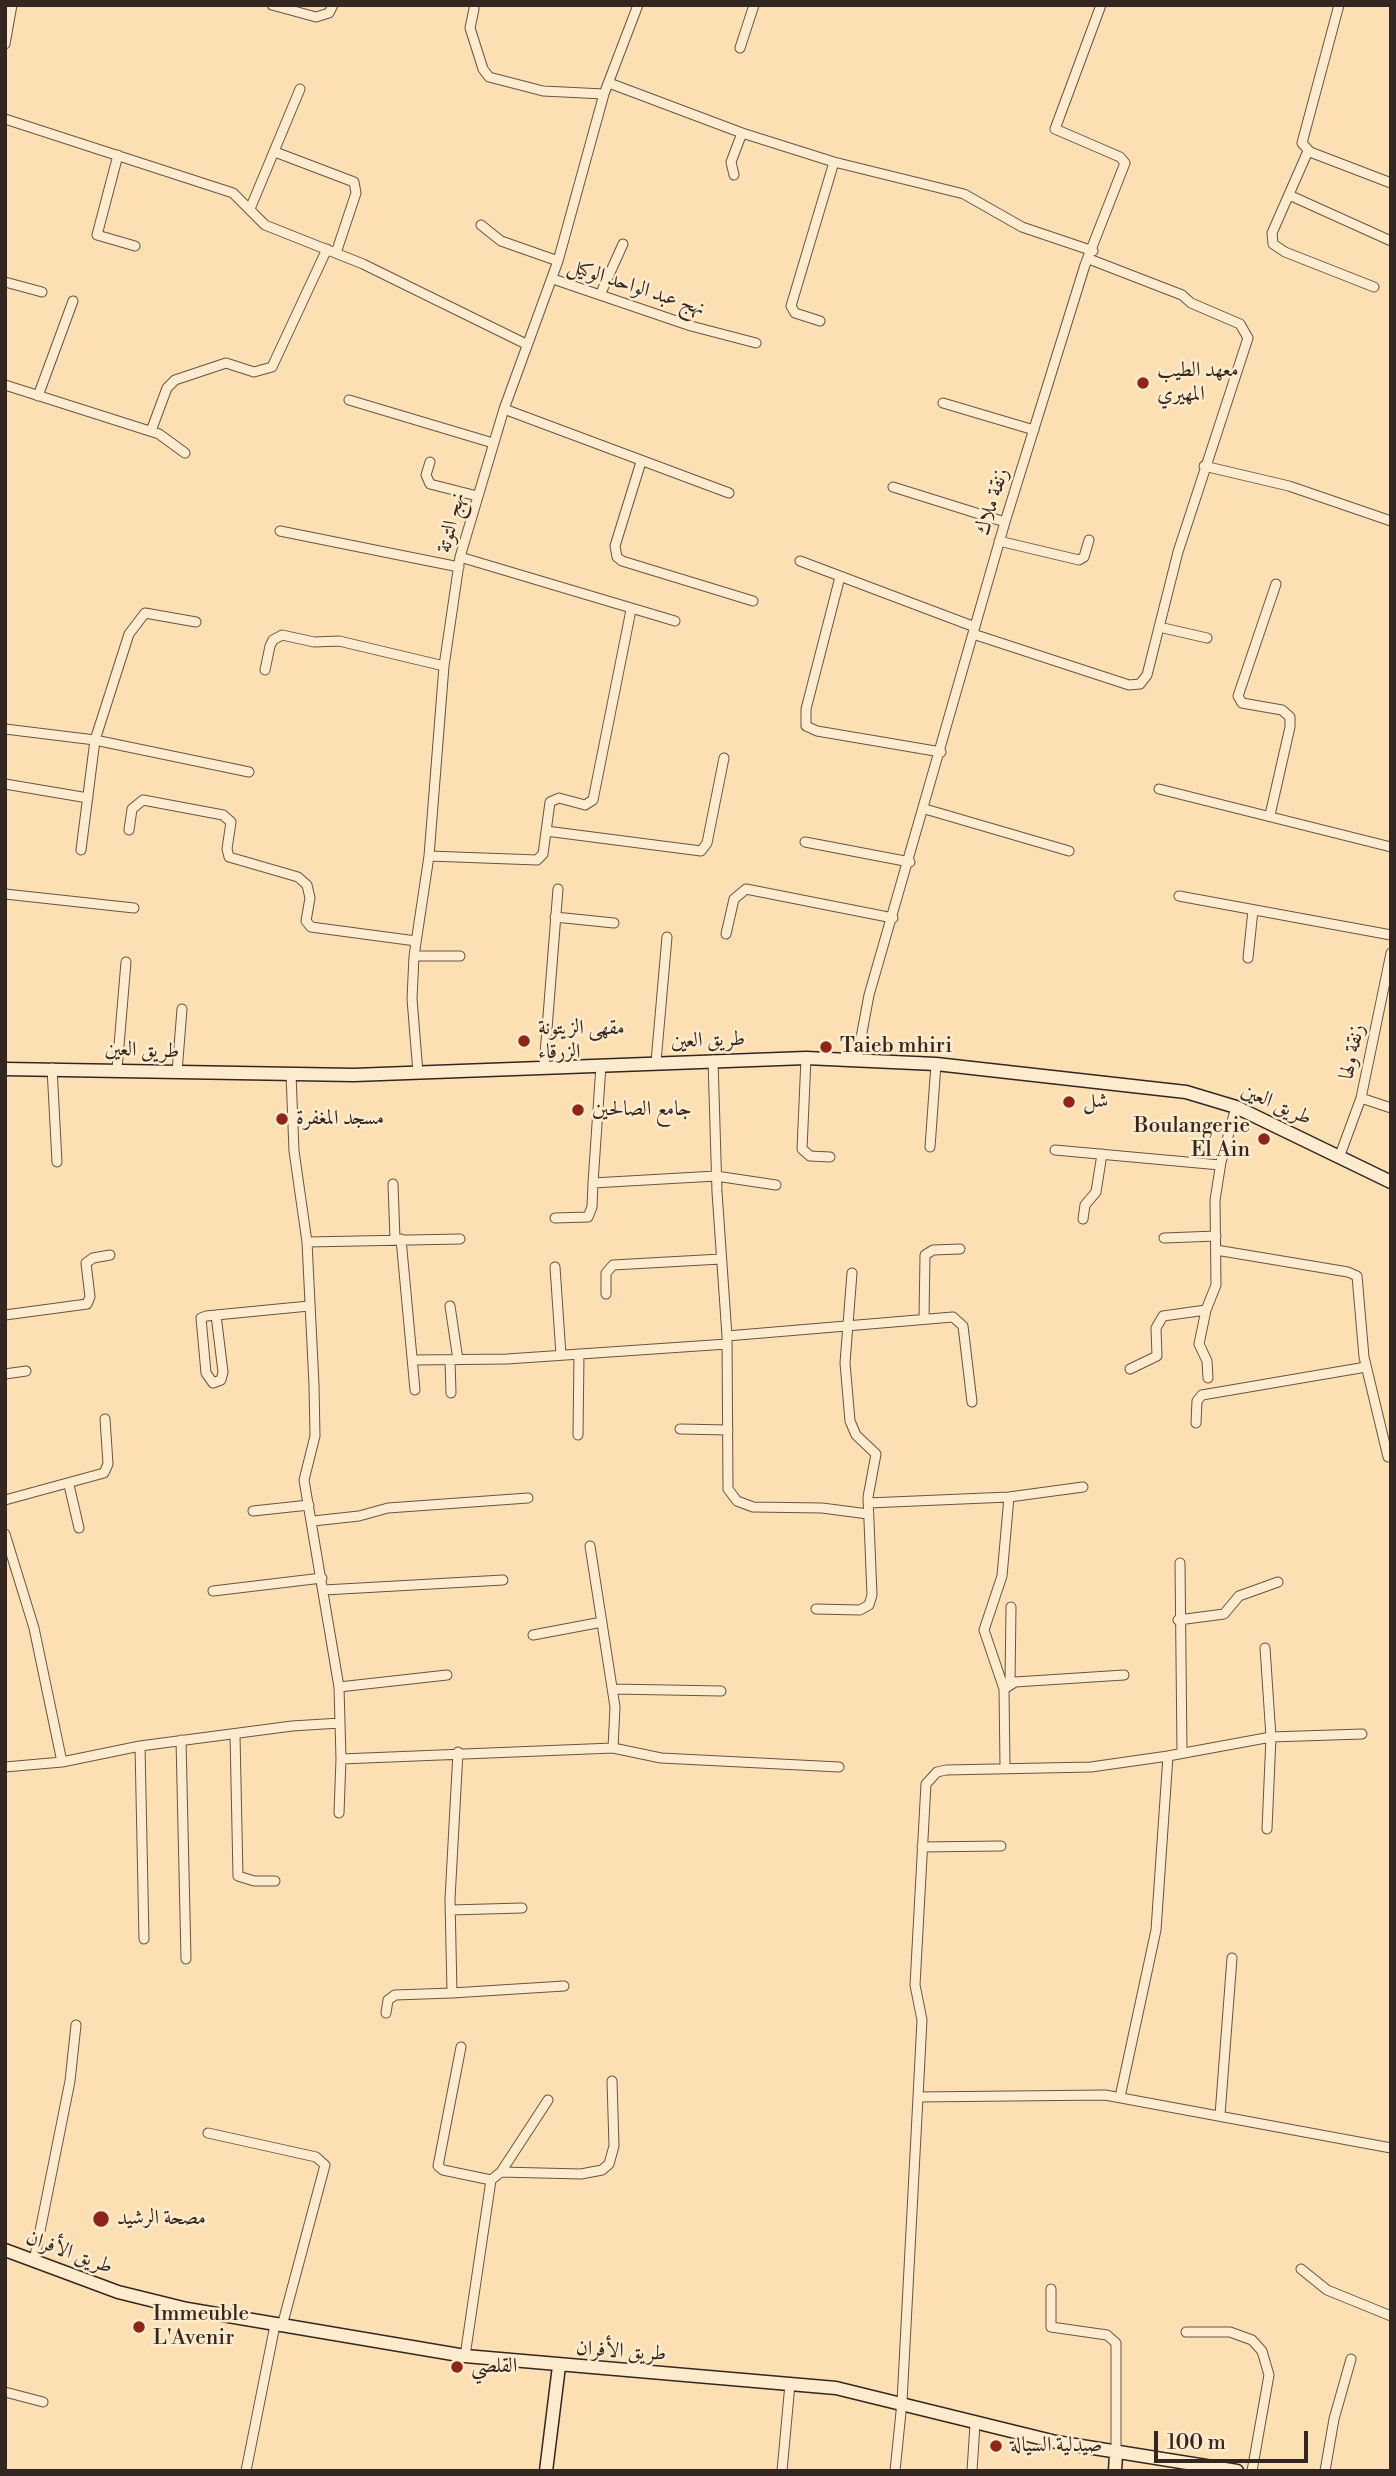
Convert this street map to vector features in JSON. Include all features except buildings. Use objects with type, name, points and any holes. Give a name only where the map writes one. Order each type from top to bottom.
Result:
[{"type":"main road","name":"طريق العين","points":[[5,1069],[291,1074],[418,1073],[806,1058],[936,1065],[1153,1086],[1236,1107],[1391,1182]]},
{"type":"main road","name":"طريق الأفران","points":[[5,2250],[135,2297],[278,2325],[465,2356],[836,2388],[902,2402],[975,2424],[1116,2454],[1237,2471]]},
{"type":"main road","points":[[546,2471],[559,2366]]},
{"type":"main road","points":[[1115,2471],[1116,2454]]},
{"type":"street","points":[[5,44],[12,5]]},
{"type":"street","points":[[272,5],[316,17],[329,13],[332,5]]},
{"type":"street","name":"نهج التوتة","points":[[418,1073],[412,999],[414,956],[429,856],[444,667],[460,562],[504,409],[526,344],[553,279],[604,94],[638,5]]},
{"type":"street","points":[[740,48],[754,5]]},
{"type":"street","name":"زنقة ملاك","points":[[856,1059],[869,995],[910,862],[999,541],[1091,255],[1125,163],[1121,158],[1055,129],[1101,5]]},
{"type":"street","points":[[1339,5],[1301,139],[1308,150],[1391,183]]},
{"type":"street","points":[[474,9],[470,28],[486,75],[534,89],[604,94]]},
{"type":"street","points":[[608,83],[742,133],[834,162],[964,194],[1022,227],[1182,295],[1191,303],[1240,324],[1248,338],[1204,466],[1144,681],[1134,685],[974,630],[800,561]]},
{"type":"street","points":[[250,209],[300,89]]},
{"type":"street","points":[[5,118],[210,183],[233,193],[265,225],[331,251],[526,344]]},
{"type":"street","points":[[734,176],[731,162],[742,133]]},
{"type":"street","points":[[1308,150],[1272,233],[1273,244],[1285,252],[1374,287]]},
{"type":"street","points":[[150,431],[167,388],[180,378],[226,363],[254,372],[272,367],[331,251],[356,193],[354,182],[275,152]]},
{"type":"street","points":[[118,155],[97,235],[135,246]]},
{"type":"street","points":[[820,321],[795,313],[791,306],[834,162]]},
{"type":"street","points":[[1289,195],[1391,241]]},
{"type":"street","points":[[481,225],[501,241],[558,261]]},
{"type":"street","points":[[600,295],[623,244]]},
{"type":"street","name":"نهج عبد الواحد الوكيل","points":[[553,279],[709,330],[756,342]]},
{"type":"street","points":[[5,282],[42,292]]},
{"type":"street","points":[[38,396],[73,301]]},
{"type":"street","points":[[5,385],[150,431],[185,453]]},
{"type":"street","points":[[349,400],[493,443]]},
{"type":"street","points":[[943,403],[1034,430]]},
{"type":"street","points":[[504,409],[729,493]]},
{"type":"street","points":[[430,462],[426,475],[430,484],[477,496]]},
{"type":"street","points":[[640,462],[615,546],[617,557],[622,561],[753,601]]},
{"type":"street","points":[[1204,466],[1289,486],[1391,521]]},
{"type":"street","points":[[893,487],[1005,522]]},
{"type":"street","points":[[279,531],[460,562],[676,621]]},
{"type":"street","points":[[999,541],[1079,560],[1084,557],[1089,540]]},
{"type":"street","points":[[840,577],[806,709],[806,726],[817,731],[941,752]]},
{"type":"street","points":[[1270,815],[1290,717],[1282,710],[1242,703],[1238,696],[1276,584]]},
{"type":"street","points":[[429,856],[537,860],[543,854],[547,810],[552,800],[585,805],[593,800],[631,610]]},
{"type":"street","points":[[81,850],[94,740],[129,634],[141,616],[152,613],[197,622]]},
{"type":"street","points":[[1159,626],[1208,638]]},
{"type":"street","points":[[265,670],[270,646],[273,640],[282,635],[314,642],[339,641],[444,667]]},
{"type":"street","points":[[5,729],[94,740],[249,772]]},
{"type":"street","points":[[546,831],[701,851],[707,843],[723,758]]},
{"type":"street","points":[[5,784],[88,798]]},
{"type":"street","points":[[1159,789],[1391,847]]},
{"type":"street","points":[[129,830],[132,809],[143,800],[223,815],[231,822],[229,857],[290,874],[307,885],[310,898],[306,920],[311,927],[416,941]]},
{"type":"street","points":[[925,809],[1069,851]]},
{"type":"street","points":[[805,842],[910,862]]},
{"type":"street","points":[[544,1067],[558,889]]},
{"type":"street","points":[[726,934],[734,899],[746,889],[893,918]]},
{"type":"street","points":[[5,894],[134,908]]},
{"type":"street","points":[[1179,896],[1391,935]]},
{"type":"street","points":[[1248,958],[1253,910]]},
{"type":"street","points":[[555,917],[614,923]]},
{"type":"street","points":[[656,1062],[667,937]]},
{"type":"street","name":"زنقة ولها","points":[[1340,1155],[1361,1098],[1386,997],[1391,953]]},
{"type":"street","points":[[414,956],[460,956]]},
{"type":"street","points":[[117,1069],[126,962]]},
{"type":"street","points":[[177,1072],[182,1009]]},
{"type":"street","points":[[806,1058],[802,1149],[810,1156],[830,1157]]},
{"type":"street","points":[[713,1060],[716,1176],[727,1340],[728,1489],[737,1501],[753,1507],[822,1508],[868,1514]]},
{"type":"street","points":[[555,1218],[588,1217],[592,1207],[601,1065]]},
{"type":"street","points":[[930,1147],[936,1065]]},
{"type":"street","points":[[52,1068],[57,1162]]},
{"type":"street","points":[[291,1074],[294,1151],[307,1242],[315,1436],[304,1475],[339,1687],[339,1813]]},
{"type":"street","points":[[1361,1098],[1391,1108]]},
{"type":"street","points":[[1208,1378],[1207,1361],[1199,1348],[1206,1310],[1216,1285],[1216,1200],[1220,1165],[1236,1107]]},
{"type":"street","points":[[1055,1150],[1220,1165]]},
{"type":"street","points":[[1083,1219],[1085,1205],[1096,1192],[1102,1154]]},
{"type":"street","points":[[593,1183],[716,1176],[776,1185]]},
{"type":"street","points":[[393,1184],[414,1360],[415,1390]]},
{"type":"street","points":[[1164,1237],[1216,1236]]},
{"type":"street","points":[[307,1242],[460,1239]]},
{"type":"street","points":[[924,1319],[925,1255],[933,1250],[960,1249]]},
{"type":"street","points":[[1216,1250],[1355,1275],[1366,1367],[1388,1457]]},
{"type":"street","points":[[5,1315],[87,1304],[90,1297],[86,1263],[93,1258],[110,1255]]},
{"type":"street","points":[[606,1294],[606,1273],[613,1265],[721,1259]]},
{"type":"street","points":[[555,1267],[561,1355]]},
{"type":"street","points":[[816,1609],[854,1611],[869,1605],[872,1595],[868,1503],[876,1454],[856,1435],[850,1421],[845,1363],[852,1273]]},
{"type":"street","points":[[216,1315],[223,1372],[221,1380],[213,1383],[206,1373],[199,1324],[203,1317],[216,1315],[309,1306]]},
{"type":"street","points":[[450,1307],[454,1360],[451,1393]]},
{"type":"street","points":[[1130,1369],[1157,1356],[1156,1328],[1163,1316],[1174,1312],[1206,1310]]},
{"type":"street","points":[[414,1360],[579,1354],[953,1317],[961,1322],[972,1402]]},
{"type":"street","points":[[578,1435],[579,1354]]},
{"type":"street","points":[[1196,1423],[1197,1401],[1202,1395],[1366,1367]]},
{"type":"street","points":[[5,1374],[26,1371]]},
{"type":"street","points":[[5,1500],[100,1476],[107,1469],[105,1419]]},
{"type":"street","points":[[680,1429],[728,1430]]},
{"type":"street","points":[[69,1485],[79,1528]]},
{"type":"street","points":[[868,1503],[1009,1497],[1083,1488]]},
{"type":"street","points":[[1007,1686],[984,1630],[1002,1576],[1009,1497]]},
{"type":"street","points":[[313,1521],[359,1516],[388,1508],[528,1498]]},
{"type":"street","points":[[253,1511],[309,1504]]},
{"type":"street","points":[[5,1534],[34,1628],[62,1762]]},
{"type":"street","points":[[590,1546],[613,1689],[613,1748]]},
{"type":"street","points":[[1180,1563],[1178,1620],[1182,1752]]},
{"type":"street","points":[[213,1591],[322,1578]]},
{"type":"street","points":[[324,1590],[503,1580]]},
{"type":"street","points":[[1178,1620],[1224,1614],[1239,1596],[1278,1582]]},
{"type":"street","points":[[1005,1767],[1011,1607]]},
{"type":"street","points":[[533,1635],[602,1622]]},
{"type":"street","points":[[1265,1648],[1271,1737],[1267,1829]]},
{"type":"street","points":[[339,1687],[447,1675]]},
{"type":"street","points":[[1007,1686],[1124,1675]]},
{"type":"street","points":[[613,1689],[721,1691]]},
{"type":"street","points":[[5,1768],[62,1762],[181,1740],[292,1726],[340,1723]]},
{"type":"street","points":[[895,2471],[902,2402],[922,2020],[915,1985],[923,1794],[933,1776],[946,1770],[1091,1767],[1271,1737],[1362,1734]]},
{"type":"street","points":[[235,1735],[238,1876],[254,1881],[275,1881]]},
{"type":"street","points":[[181,1740],[186,1959]]},
{"type":"street","points":[[140,1746],[144,1939]]},
{"type":"street","points":[[341,1759],[458,1752],[613,1748],[661,1758],[839,1767]]},
{"type":"street","points":[[452,1993],[450,1910],[458,1752]]},
{"type":"street","points":[[1120,2097],[1156,1930],[1168,1756]]},
{"type":"street","points":[[922,1847],[1001,1846]]},
{"type":"street","points":[[450,1910],[523,1908]]},
{"type":"street","points":[[1220,2115],[1232,1958]]},
{"type":"street","points":[[386,2012],[388,2000],[394,1995],[564,1986]]},
{"type":"street","points":[[34,2261],[70,2081],[76,2025]]},
{"type":"street","points":[[461,2046],[437,2161],[443,2170],[491,2180]]},
{"type":"street","points":[[500,2172],[581,2174],[602,2170],[609,2164],[614,2146],[612,2081]]},
{"type":"street","points":[[918,2097],[1120,2097],[1391,2148]]},
{"type":"street","points":[[465,2356],[491,2180],[500,2172],[548,2100]]},
{"type":"street","points":[[208,2133],[316,2157],[325,2165],[278,2325],[246,2471]]},
{"type":"street","points":[[1301,2269],[1327,2290],[1391,2316]]},
{"type":"street","points":[[1051,2289],[1051,2327],[1107,2335],[1116,2343],[1116,2454]]},
{"type":"street","points":[[1186,2332],[1230,2332],[1252,2340],[1262,2351],[1269,2375],[1252,2471]]},
{"type":"street","points":[[1325,2471],[1334,2419],[1351,2359]]},
{"type":"street","points":[[782,2471],[790,2384]]},
{"type":"street","points":[[5,2392],[43,2402]]},
{"type":"street","points":[[972,2471],[975,2424]]},
{"type":"place","name":"معهد الطيب المهيري","points":[[1143,383]]},
{"type":"place","name":"مقهى الزيتونة الزرقاء","points":[[524,1041]]},
{"type":"place","name":"Taieb mhiri","points":[[826,1047]]},
{"type":"place","name":"شل","points":[[1069,1102]]},
{"type":"place","name":"جامع الصالحين","points":[[578,1110]]},
{"type":"place","name":"مسجد المغفرة","points":[[282,1119]]},
{"type":"place","name":"Boulangerie El Ain","points":[[1264,1139]]},
{"type":"place","name":"مصحة الرشيد","points":[[101,2219]]},
{"type":"place","name":"Immeuble L'Avenir","points":[[139,2327]]},
{"type":"place","name":"القلصي","points":[[457,2367]]},
{"type":"place","name":"صيدلية السيالة","points":[[996,2446]]}]
